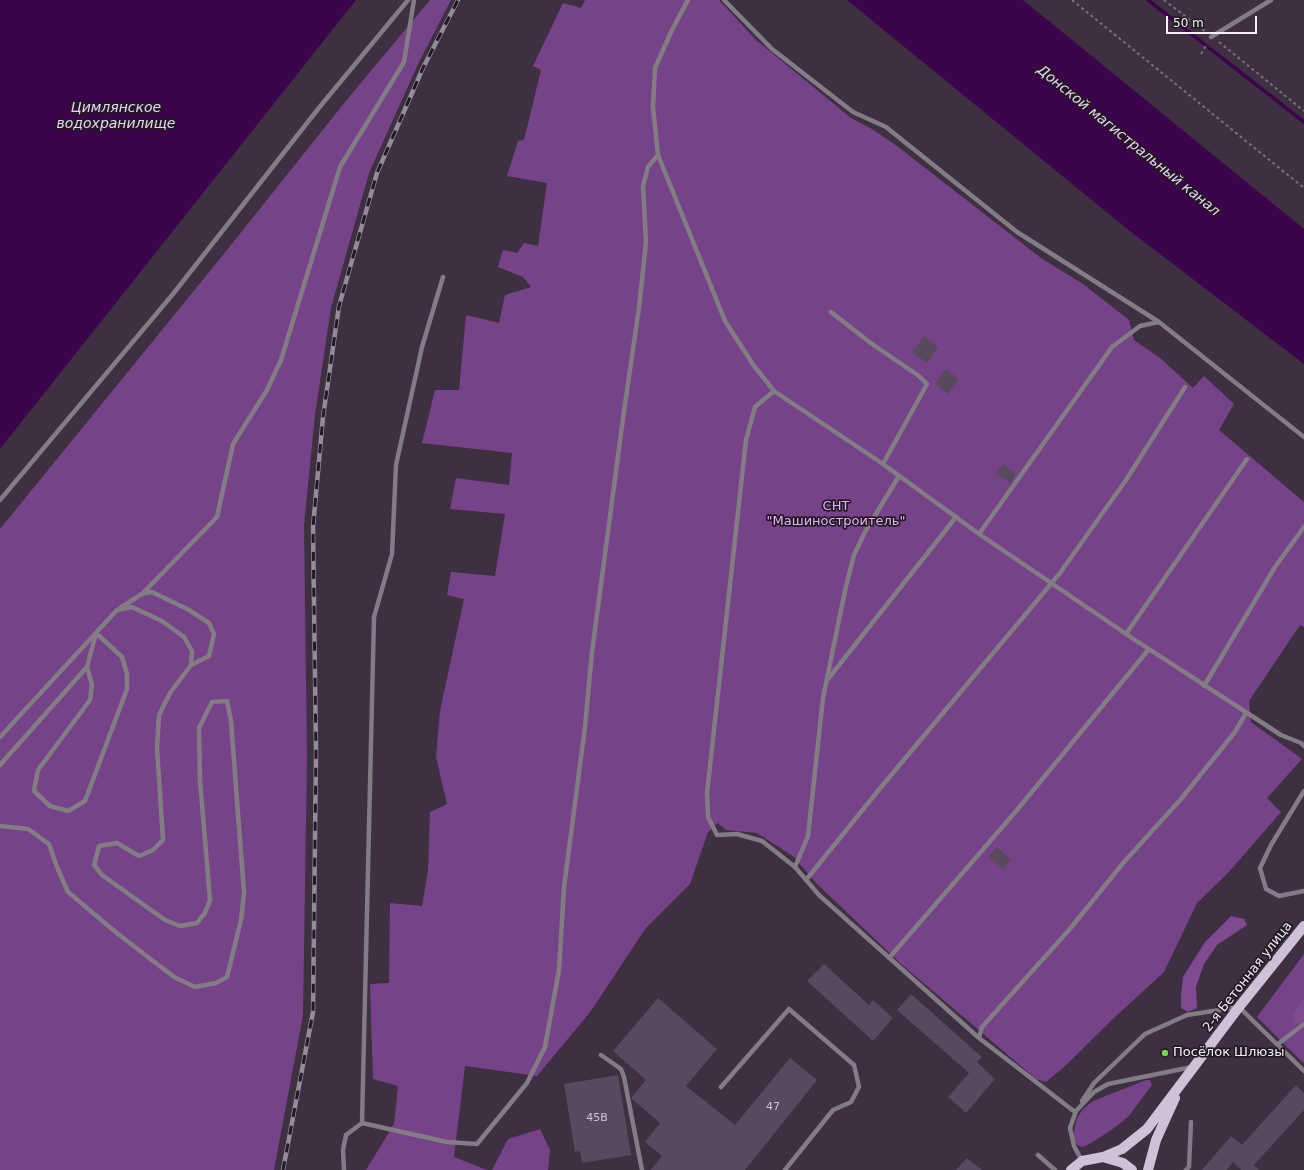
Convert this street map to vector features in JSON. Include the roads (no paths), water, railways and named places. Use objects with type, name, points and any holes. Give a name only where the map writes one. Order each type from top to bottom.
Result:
[{"type":"main road","name":"2-я Бетонная улица","points":[[1103,1157],[1122,1149],[1147,1129],[1239,1007],[1304,926]]},
{"type":"main road","name":"2-я Бетонная улица","points":[[1148,1170],[1156,1140],[1183,1082]]},
{"type":"main road","points":[[1071,1170],[1082,1161],[1103,1157],[1123,1162],[1132,1170]]},
{"type":"lane","points":[[0,500],[173,294],[318,109],[408,0]]},
{"type":"lane","points":[[0,737],[117,610],[142,594],[217,517],[233,444],[267,390],[281,360],[340,167],[404,62],[414,0]]},
{"type":"lane","points":[[688,0],[672,30],[655,68],[653,107],[658,155],[725,321],[754,366],[774,391],[883,464],[979,534],[1126,634],[1246,714],[1281,735],[1301,743],[1304,746]]},
{"type":"lane","points":[[724,0],[772,49],[853,112],[886,127],[1017,232],[1159,322],[1304,437]]},
{"type":"lane","points":[[1211,37],[1271,0]]},
{"type":"lane","points":[[344,1170],[342,1150],[346,1135],[362,1123],[447,1142],[477,1144],[527,1083],[545,1047],[559,970],[564,886],[585,727],[594,637],[639,308],[646,242],[643,186],[648,167],[658,155]]},
{"type":"lane","points":[[362,1123],[374,617],[392,554],[396,466],[422,347],[443,277]]},
{"type":"lane","points":[[831,312],[872,344],[919,376],[927,384],[883,464]]},
{"type":"lane","points":[[979,534],[1112,347],[1140,326],[1159,322]]},
{"type":"lane","points":[[806,880],[1060,573],[1126,480],[1186,387]]},
{"type":"lane","points":[[774,391],[755,407],[746,440],[708,793],[708,817],[717,835],[737,834],[762,841],[795,867],[819,895],[979,1038],[1075,1112]]},
{"type":"lane","points":[[1126,634],[1246,459]]},
{"type":"lane","points":[[795,867],[808,836],[824,698],[846,586],[854,555],[865,532],[899,476]]},
{"type":"lane","points":[[827,680],[956,517]]},
{"type":"lane","points":[[1204,686],[1276,567],[1304,527]]},
{"type":"lane","points":[[0,826],[28,829],[49,844],[68,892],[118,934],[174,977],[195,987],[216,983],[227,977],[241,920],[244,894],[231,721],[227,701],[212,702],[199,728],[200,780],[210,900],[205,913],[197,922],[180,926],[170,922],[102,875],[94,865],[99,846],[117,843],[140,856],[153,850],[163,840],[157,748],[159,715],[170,693],[191,665],[209,656],[214,634],[209,622],[189,610],[152,592],[142,594]]},
{"type":"lane","points":[[117,610],[132,607],[162,621],[184,637],[192,651],[191,665]]},
{"type":"lane","points":[[87,667],[92,685],[90,700],[38,770],[34,791],[50,806],[68,811],[85,801],[127,689],[127,674],[122,657],[96,633]]},
{"type":"lane","points":[[0,765],[87,667],[96,633]]},
{"type":"lane","points":[[889,958],[1017,810],[1149,649]]},
{"type":"lane","points":[[979,1038],[982,1027],[1069,930],[1124,862],[1181,799],[1235,732],[1246,714]]},
{"type":"lane","points":[[1304,790],[1271,845],[1260,868],[1266,889],[1279,896],[1304,892]]},
{"type":"lane","points":[[1082,1161],[1074,1146],[1070,1128],[1075,1112],[1094,1083],[1144,1034],[1187,1015],[1239,1007],[1304,1071]]},
{"type":"lane","points":[[721,1087],[789,1009],[854,1065],[859,1087],[851,1102],[833,1110],[785,1170]]},
{"type":"lane","points":[[1278,1044],[1304,1024]]},
{"type":"lane","points":[[601,1055],[621,1069],[624,1077],[642,1170]]},
{"type":"lane","points":[[1075,1112],[1094,1092],[1108,1084],[1195,1066]]},
{"type":"lane","points":[[1186,1170],[1189,1167],[1191,1122]]},
{"type":"lane","points":[[1038,1155],[1055,1170]]},
{"type":"water","name":"Цимлянское водохранилище","points":[[0,0],[356,0],[0,449]]},
{"type":"water","name":"Донской магистральный канал","points":[[847,0],[1023,0],[1304,229],[1304,364],[1126,228]]},
{"type":"waterway","points":[[1148,0],[1304,122]]},
{"type":"railway","points":[[283,1170],[313,1012],[316,753],[313,527],[323,417],[339,306],[377,173],[423,68],[458,0]]},
{"type":"place","name":"Посёлок Шлюзы","points":[[1165,1053]]},
{"type":"park label","name":"СНТ \"Машиностроитель\"","points":[[836,514]]}]
